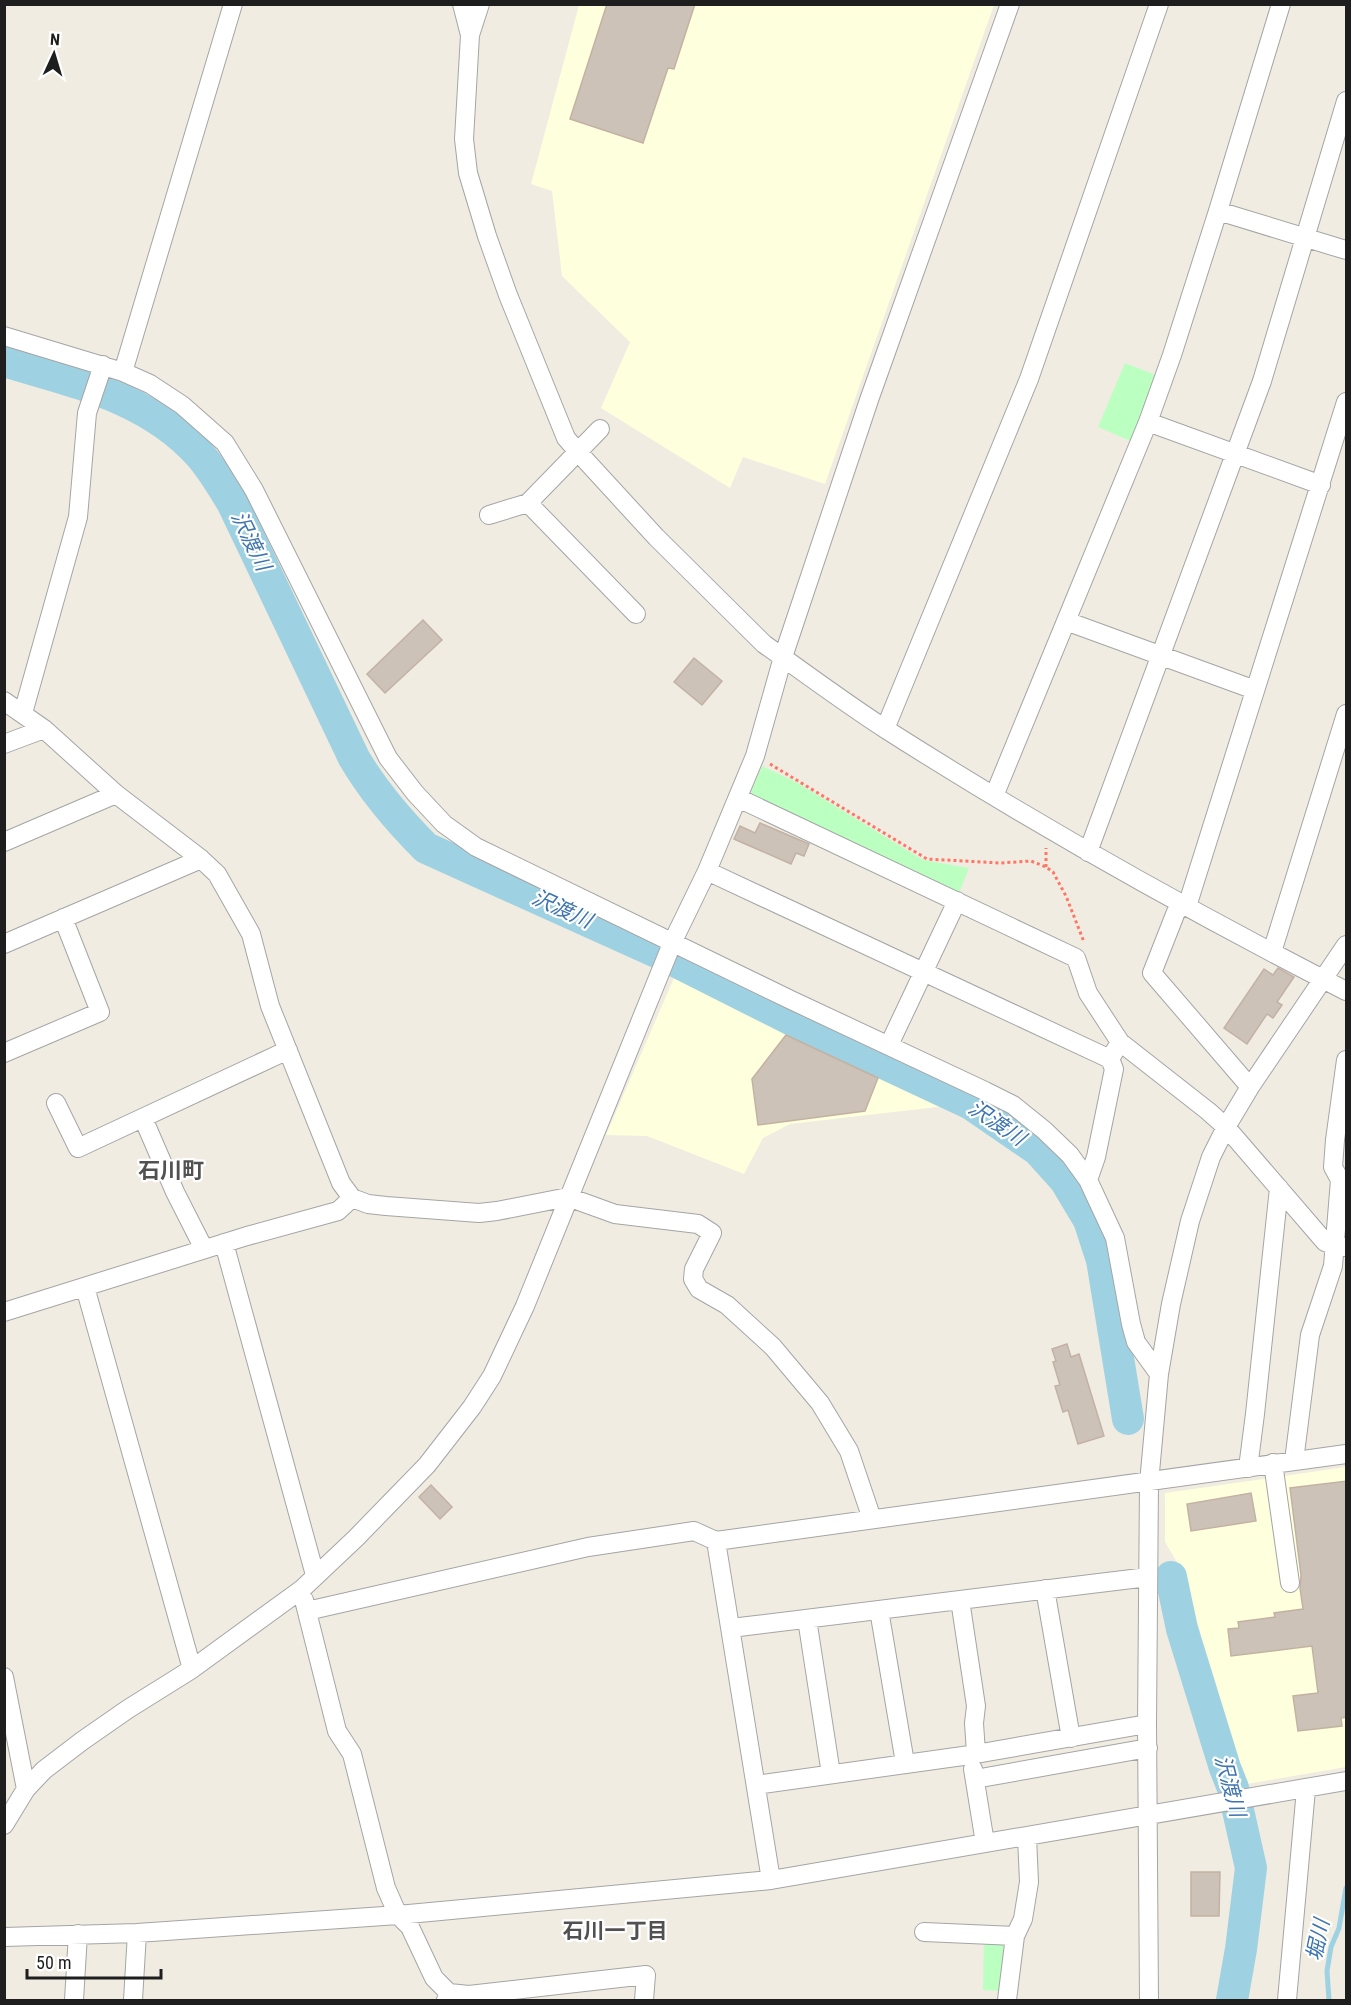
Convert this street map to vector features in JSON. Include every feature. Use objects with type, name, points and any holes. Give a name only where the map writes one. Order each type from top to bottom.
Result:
[{"type":"street","points":[[123,372],[233,4]]},
{"type":"street","points":[[462,4],[470,35]]},
{"type":"street","points":[[480,4],[470,35],[464,139],[468,173],[508,295],[566,438],[578,452],[656,537],[764,644],[885,729],[1088,852],[1184,906],[1347,992]]},
{"type":"street","points":[[4,1825],[26,1789],[44,1770],[128,1708],[192,1669],[302,1589],[356,1538],[420,1472],[472,1407],[506,1348],[671,946],[707,871],[755,756],[783,657],[869,400],[1010,4]]},
{"type":"street","points":[[885,729],[1029,379],[1159,4]]},
{"type":"street","points":[[994,796],[1148,422],[1172,356],[1281,4]]},
{"type":"street","points":[[1088,852],[1262,381],[1347,100]]},
{"type":"street","points":[[1218,211],[1347,250]]},
{"type":"street","points":[[4,336],[101,373],[123,372],[150,384],[182,405],[225,443],[254,490],[388,758],[444,824],[476,847],[671,946],[889,1045],[1013,1105],[1044,1130],[1070,1155],[1088,1180],[1115,1238],[1136,1342],[1159,1374]]},
{"type":"street","points":[[23,713],[78,517],[87,413],[101,373]]},
{"type":"street","points":[[1250,1087],[1152,973],[1176,912],[1189,900],[1347,402]]},
{"type":"street","points":[[1148,422],[1321,485]]},
{"type":"street","points":[[489,515],[528,503],[600,429]]},
{"type":"street","points":[[528,503],[636,614]]},
{"type":"street","points":[[1066,621],[1255,690]]},
{"type":"street","points":[[4,701],[44,729],[116,794],[201,859],[217,874],[251,934],[270,1006],[341,1183],[352,1198],[368,1204],[479,1213],[568,1197],[615,1214],[698,1224],[712,1233],[694,1269],[693,1279],[699,1290],[727,1305],[773,1347],[820,1403],[849,1451],[872,1520]]},
{"type":"street","points":[[1272,952],[1347,714]]},
{"type":"street","points":[[4,744],[44,729]]},
{"type":"street","points":[[4,842],[116,794]]},
{"type":"street","points":[[738,798],[1076,958],[1088,993],[1120,1042],[1226,1127],[1325,1242],[1341,1247]]},
{"type":"street","points":[[4,944],[201,859]]},
{"type":"street","points":[[707,871],[1110,1059],[1114,1069],[1096,1156],[1088,1180]]},
{"type":"street","points":[[889,1045],[957,901]]},
{"type":"street","points":[[4,1053],[100,1012],[63,918]]},
{"type":"street","points":[[1149,2001],[1147,1724],[1149,1483],[1159,1374],[1171,1304],[1190,1221],[1211,1156],[1250,1087],[1347,945]]},
{"type":"street","points":[[1110,1059],[1120,1042]]},
{"type":"street","points":[[56,1103],[78,1148],[288,1050]]},
{"type":"street","points":[[1294,1461],[1310,1335],[1341,1247],[1340,1180],[1333,1167],[1347,1060]]},
{"type":"street","points":[[143,1118],[175,1192],[204,1249]]},
{"type":"street","points":[[1248,1468],[1279,1188]]},
{"type":"street","points":[[4,1312],[204,1249],[338,1211],[352,1198]]},
{"type":"street","points":[[224,1243],[315,1575]]},
{"type":"street","points":[[85,1287],[192,1669]]},
{"type":"street","points":[[307,1611],[588,1547],[694,1531],[716,1541],[1347,1454]]},
{"type":"street","points":[[1273,1463],[1290,1583]]},
{"type":"street","points":[[716,1541],[771,1880]]},
{"type":"street","points":[[730,1628],[1148,1576]]},
{"type":"street","points":[[302,1589],[337,1731],[352,1754],[386,1888],[398,1915],[410,1927],[434,1978],[448,1997],[646,1975],[644,2001]]},
{"type":"street","points":[[1045,1589],[1071,1738]]},
{"type":"street","points":[[960,1600],[976,1706],[973,1754],[985,1843]]},
{"type":"street","points":[[879,1610],[904,1757]]},
{"type":"street","points":[[807,1619],[831,1774]]},
{"type":"street","points":[[4,1677],[26,1789]]},
{"type":"street","points":[[756,1785],[973,1754],[1147,1724]]},
{"type":"street","points":[[975,1779],[1148,1748]]},
{"type":"street","points":[[4,1937],[137,1933],[398,1915],[771,1880],[1347,1781]]},
{"type":"street","points":[[1287,2001],[1306,1789]]},
{"type":"street","points":[[1007,2001],[1015,1936],[1023,1919],[1029,1882],[1027,1837]]},
{"type":"street","points":[[924,1932],[1015,1936]]},
{"type":"street","points":[[133,2001],[137,1933]]},
{"type":"street","points":[[74,2001],[78,1935]]},
{"type":"path","points":[[755,756],[795,777],[927,859],[1031,861],[1046,867],[1053,872],[1066,896],[1087,948],[1076,958]]},
{"type":"shaded area","points":[[579,5],[994,5],[825,484],[743,457],[730,488],[601,408],[630,342],[562,276],[552,191],[531,184]]},
{"type":"shaded area","points":[[674,978],[946,1106],[790,1124],[763,1138],[744,1174],[647,1136],[606,1135]]},
{"type":"shaded area","points":[[1346,1467],[1346,1767],[1247,1784],[1239,1763],[1230,1764],[1195,1634],[1200,1632],[1183,1572],[1165,1542],[1165,1493]]},
{"type":"green space","points":[[1125,363],[1158,376],[1133,442],[1098,427]]},
{"type":"green space","points":[[762,766],[796,782],[923,860],[969,868],[959,893],[750,794]]},
{"type":"green space","points":[[984,1939],[1005,1940],[1001,1991],[983,1990]]},
{"type":"building","points":[[607,4],[695,4],[674,69],[668,68],[643,143],[570,119]]},
{"type":"building","points":[[423,620],[442,640],[385,693],[367,674]]},
{"type":"building","points":[[694,658],[722,681],[702,705],[674,682]]},
{"type":"building","points":[[760,823],[809,844],[804,856],[796,853],[791,864],[734,839],[740,826],[755,833]]},
{"type":"building","points":[[1278,968],[1294,977],[1277,1002],[1282,1005],[1273,1018],[1267,1014],[1247,1044],[1224,1028],[1264,969],[1273,975]]},
{"type":"building","points":[[786,1035],[878,1078],[865,1111],[758,1125],[752,1079]]},
{"type":"building","points":[[1067,1344],[1071,1357],[1079,1354],[1104,1436],[1078,1444],[1068,1410],[1063,1412],[1055,1386],[1060,1385],[1053,1362],[1056,1361],[1052,1349]]},
{"type":"building","points":[[1347,1481],[1347,1717],[1341,1718],[1342,1726],[1298,1731],[1293,1696],[1318,1693],[1312,1646],[1231,1656],[1228,1629],[1239,1628],[1238,1622],[1275,1617],[1274,1613],[1303,1609],[1290,1488]]},
{"type":"building","points":[[431,1485],[452,1507],[440,1519],[419,1497]]},
{"type":"building","points":[[1251,1493],[1256,1521],[1191,1531],[1187,1504]]},
{"type":"building","points":[[1191,1872],[1220,1872],[1219,1916],[1191,1916]]},
{"type":"waterway","name":"沢渡川","points":[[4,361],[110,394],[158,419],[180,435],[200,455],[233,504],[354,758],[387,805],[426,848],[663,955],[798,1023],[971,1104],[1038,1150],[1065,1180],[1089,1220],[1102,1260],[1128,1419]]},
{"type":"waterway","name":"沢渡川","points":[[1171,1577],[1182,1629],[1233,1788],[1251,1868],[1232,2000]]},
{"type":"waterway","name":"堀川","points":[[1329,2000],[1327,1971],[1331,1947],[1339,1928],[1346,1888]]},
{"type":"district","name":"石川町","points":[[171,1170]]},
{"type":"district","name":"石川一丁目","points":[[615,1931]]}]
